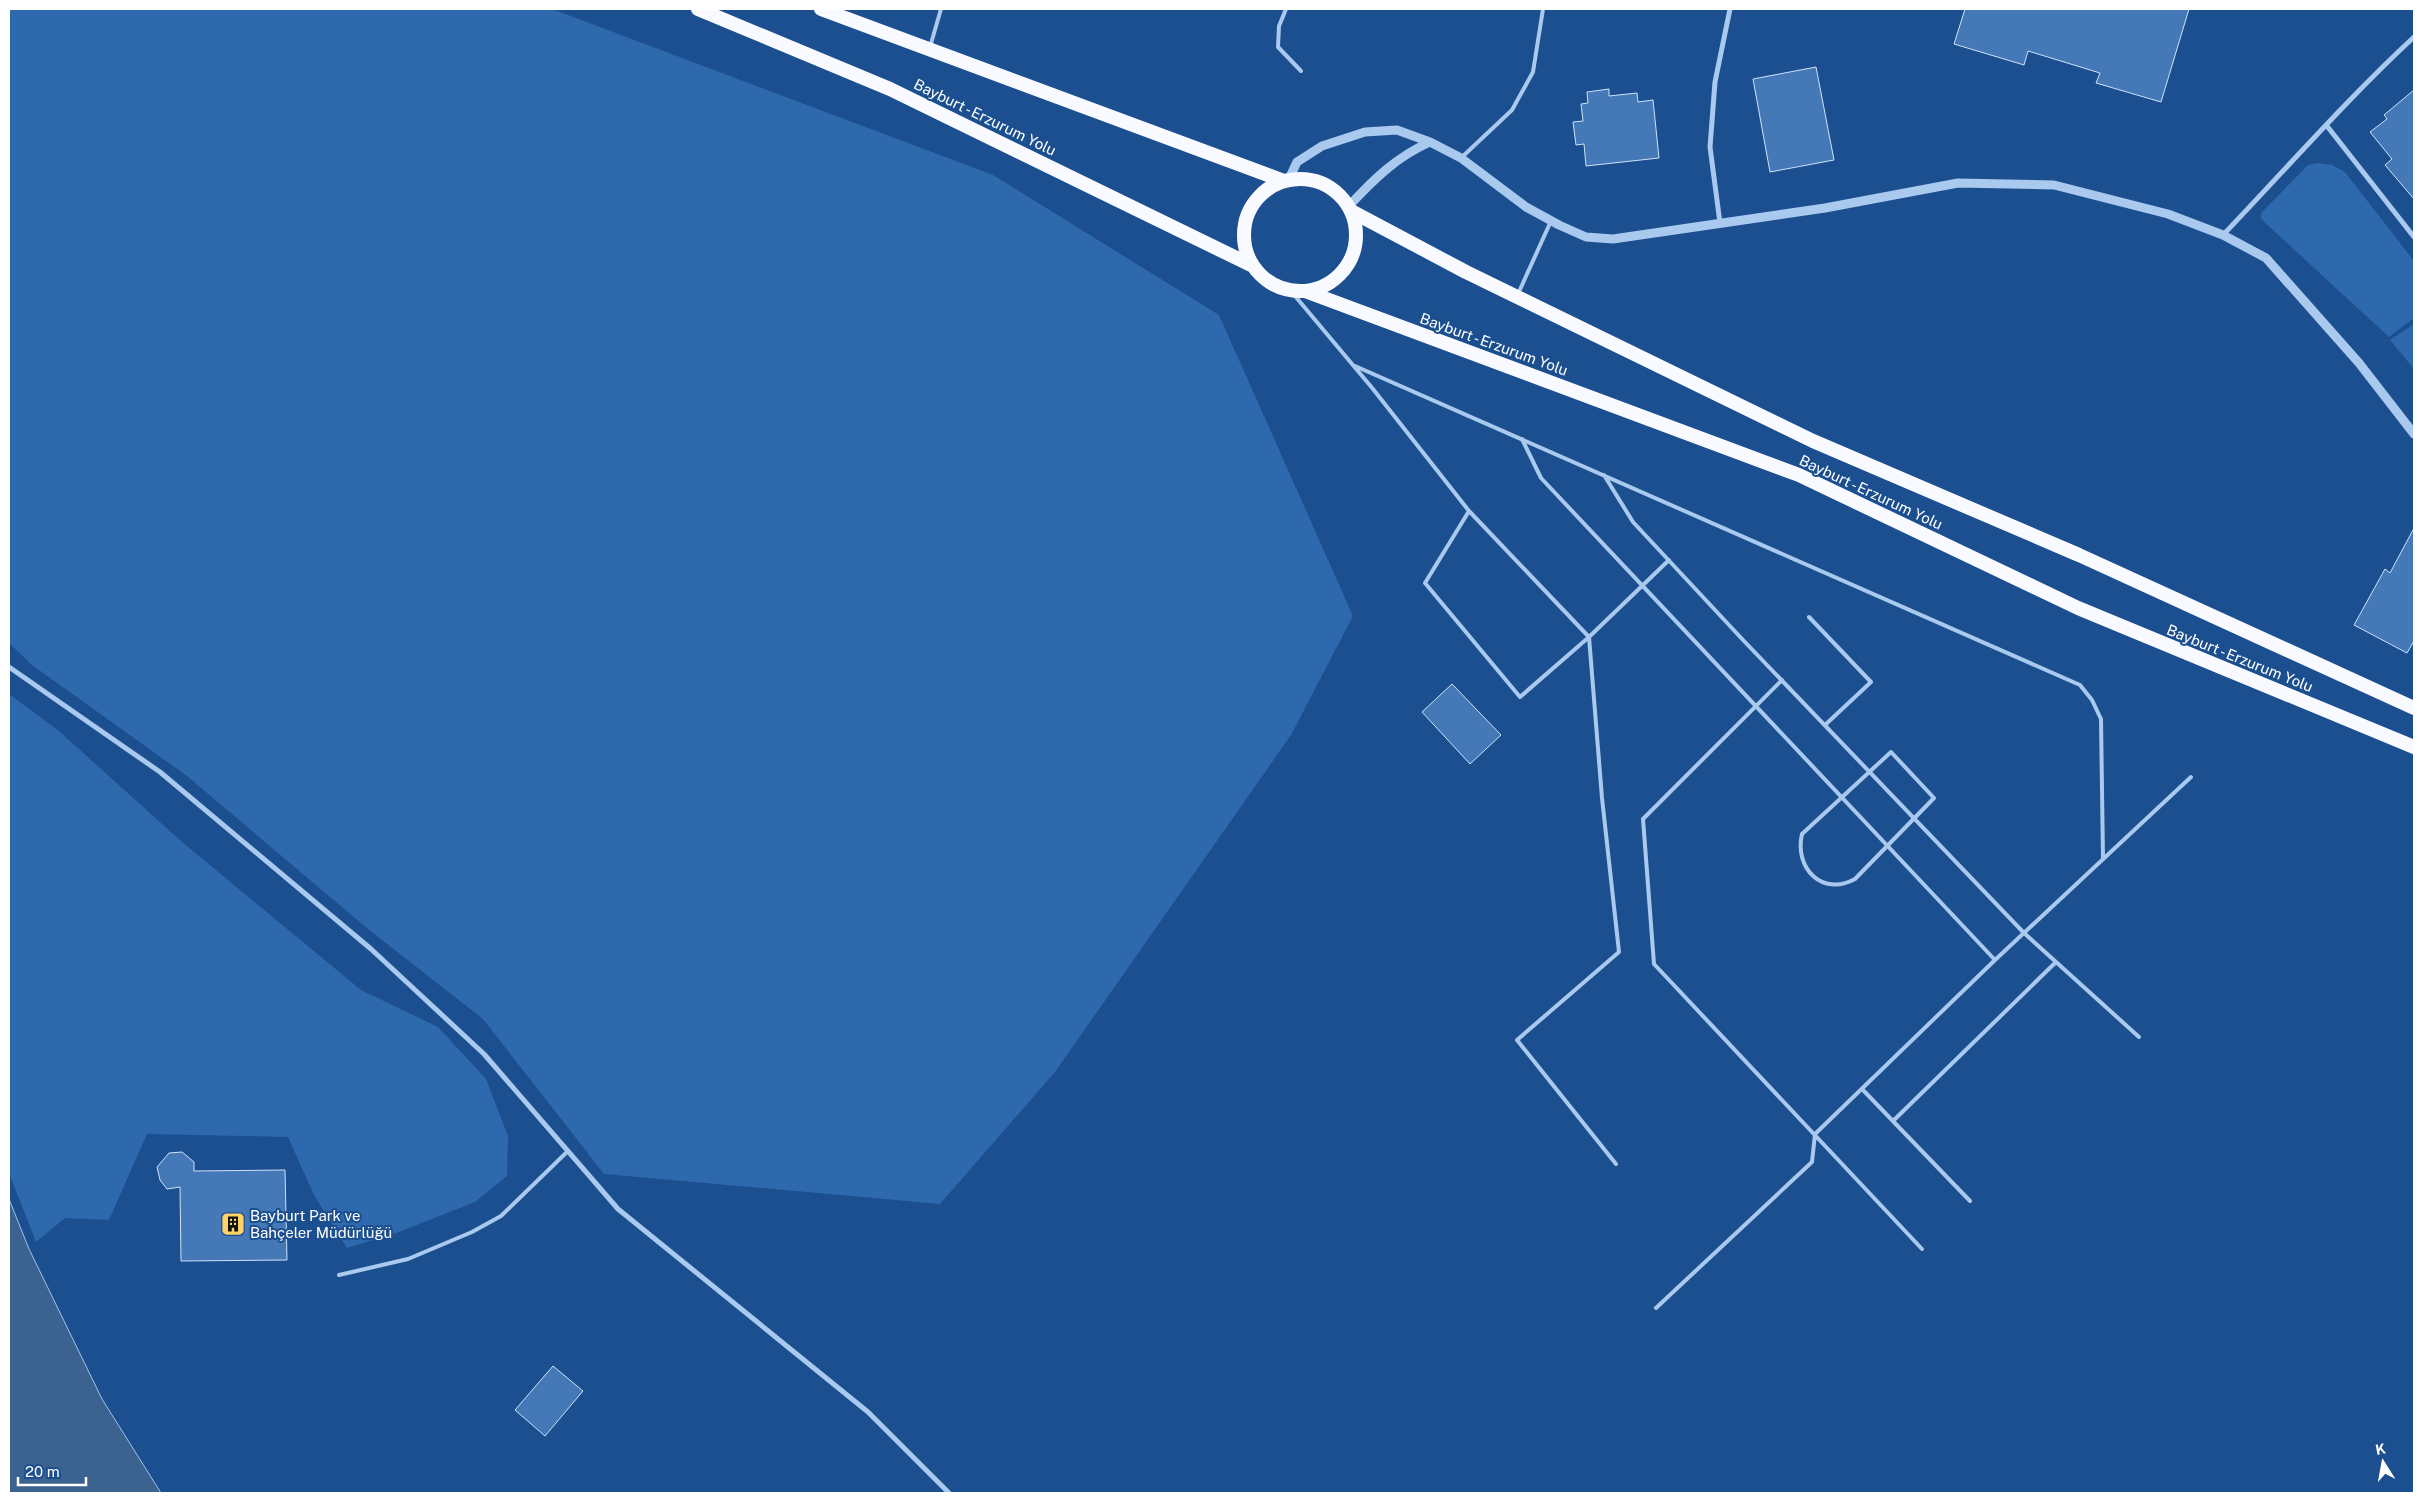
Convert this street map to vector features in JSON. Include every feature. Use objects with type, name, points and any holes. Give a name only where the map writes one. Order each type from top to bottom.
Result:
[{"type":"highway","name":"Bayburt - Erzurum Yolu","points":[[698,9],[890,89],[1253,266]]},
{"type":"highway","name":"Bayburt - Erzurum Yolu","points":[[822,9],[1286,181]]},
{"type":"highway","name":"Bayburt - Erzurum Yolu","points":[[1300,179],[1315,181],[1330,187],[1342,198],[1349,209],[1355,225],[1356,241],[1348,262],[1334,280],[1320,288],[1305,291],[1290,290],[1276,286],[1263,278],[1253,266],[1245,246],[1245,223],[1250,209],[1258,197],[1270,188],[1286,181],[1300,179]]},
{"type":"highway","name":"Bayburt - Erzurum Yolu","points":[[1349,209],[1517,296],[1813,441],[2079,555],[2414,708]]},
{"type":"highway","name":"Bayburt - Erzurum Yolu","points":[[1305,291],[1799,475],[2078,608],[2414,747]]},
{"type":"street","points":[[1720,223],[1710,148],[1715,82],[1730,9]]},
{"type":"street","points":[[2223,235],[2328,126],[2364,82],[2414,37]]},
{"type":"street","points":[[2328,126],[2414,237]]},
{"type":"street","points":[[1286,181],[1297,162],[1309,152],[1365,132],[1397,130],[1430,142],[1460,158],[1526,207],[1551,221],[1586,237],[1613,239],[1825,208],[1958,183],[2054,185],[2168,214],[2223,235],[2266,258],[2359,363],[2414,434]]},
{"type":"street","points":[[1349,209],[1383,169],[1430,142]]},
{"type":"street","points":[[9,667],[160,772],[371,949],[484,1054],[618,1209],[868,1412],[949,1493]]},
{"type":"lane","points":[[929,49],[941,9]]},
{"type":"lane","points":[[1286,9],[1279,26],[1278,47],[1301,71]]},
{"type":"lane","points":[[1460,158],[1512,110],[1534,72],[1543,9]]},
{"type":"lane","points":[[1517,296],[1551,221]]},
{"type":"lane","points":[[1290,290],[1469,511],[1589,637],[1602,798],[1619,952],[1517,1040],[1616,1164]]},
{"type":"lane","points":[[1352,365],[2080,685],[2092,700],[2101,719],[2103,859]]},
{"type":"lane","points":[[1522,439],[1541,478],[1995,960]]},
{"type":"lane","points":[[1603,475],[1633,522],[1824,725],[2024,933],[2139,1037]]},
{"type":"lane","points":[[1469,511],[1425,583],[1520,697],[1589,637],[1669,560]]},
{"type":"lane","points":[[1809,617],[1871,682],[1824,725]]},
{"type":"lane","points":[[1782,680],[1643,819],[1654,964],[1922,1249]]},
{"type":"lane","points":[[1891,752],[1934,798],[1889,847],[1855,879],[1845,884],[1827,883],[1811,874],[1802,859],[1800,851],[1802,834],[1870,772],[1891,752]]},
{"type":"lane","points":[[1656,1308],[1812,1162],[1815,1134],[1995,960],[2191,777]]},
{"type":"lane","points":[[1893,1121],[2056,962]]},
{"type":"lane","points":[[1862,1089],[1970,1201]]},
{"type":"lane","points":[[339,1275],[408,1259],[441,1246],[502,1216],[568,1151]]},
{"type":"shaded area","points":[[9,9],[552,9],[993,175],[1219,315],[1353,616],[1291,735],[1055,1072],[940,1204],[604,1174],[483,1019],[368,929],[187,776],[32,665],[9,643]]},
{"type":"shaded area","points":[[2318,163],[2332,165],[2345,172],[2414,261],[2414,318],[2389,337],[2261,219],[2261,213],[2308,165]]},
{"type":"shaded area","points":[[2414,324],[2414,369],[2390,340]]},
{"type":"shaded area","points":[[9,694],[59,731],[182,842],[361,990],[438,1027],[486,1079],[508,1136],[507,1176],[475,1202],[399,1232],[347,1248],[314,1195],[288,1137],[147,1134],[109,1220],[65,1218],[36,1242],[9,1173]]},
{"type":"shaded area","points":[[9,1199],[29,1249],[102,1399],[161,1493],[9,1493]]},
{"type":"building","points":[[1965,9],[2189,9],[2161,102],[2096,83],[2100,73],[2028,51],[2024,65],[1954,44]]},
{"type":"building","points":[[1816,67],[1834,160],[1770,172],[1753,79]]},
{"type":"building","points":[[1609,89],[1609,96],[1637,93],[1638,102],[1653,100],[1659,158],[1586,166],[1584,144],[1576,145],[1573,122],[1583,121],[1581,104],[1588,103],[1587,92]]},
{"type":"building","points":[[2414,90],[2414,199],[2385,165],[2392,159],[2370,132],[2387,119],[2384,115]]},
{"type":"building","points":[[2414,528],[2414,641],[2407,653],[2354,625],[2385,569],[2390,573]]},
{"type":"building","points":[[1452,684],[1501,735],[1470,764],[1422,712]]},
{"type":"building","name":"Bayburt Park ve Bahçeler Müdürlüğü","points":[[182,1152],[194,1162],[194,1171],[285,1170],[287,1260],[181,1261],[180,1187],[167,1189],[160,1180],[157,1167],[169,1153]]},
{"type":"building","points":[[553,1366],[583,1391],[545,1436],[515,1410]]},
{"type":"place","name":"Bayburt Park ve Bahçeler Müdürlüğü","points":[[233,1224]]}]
